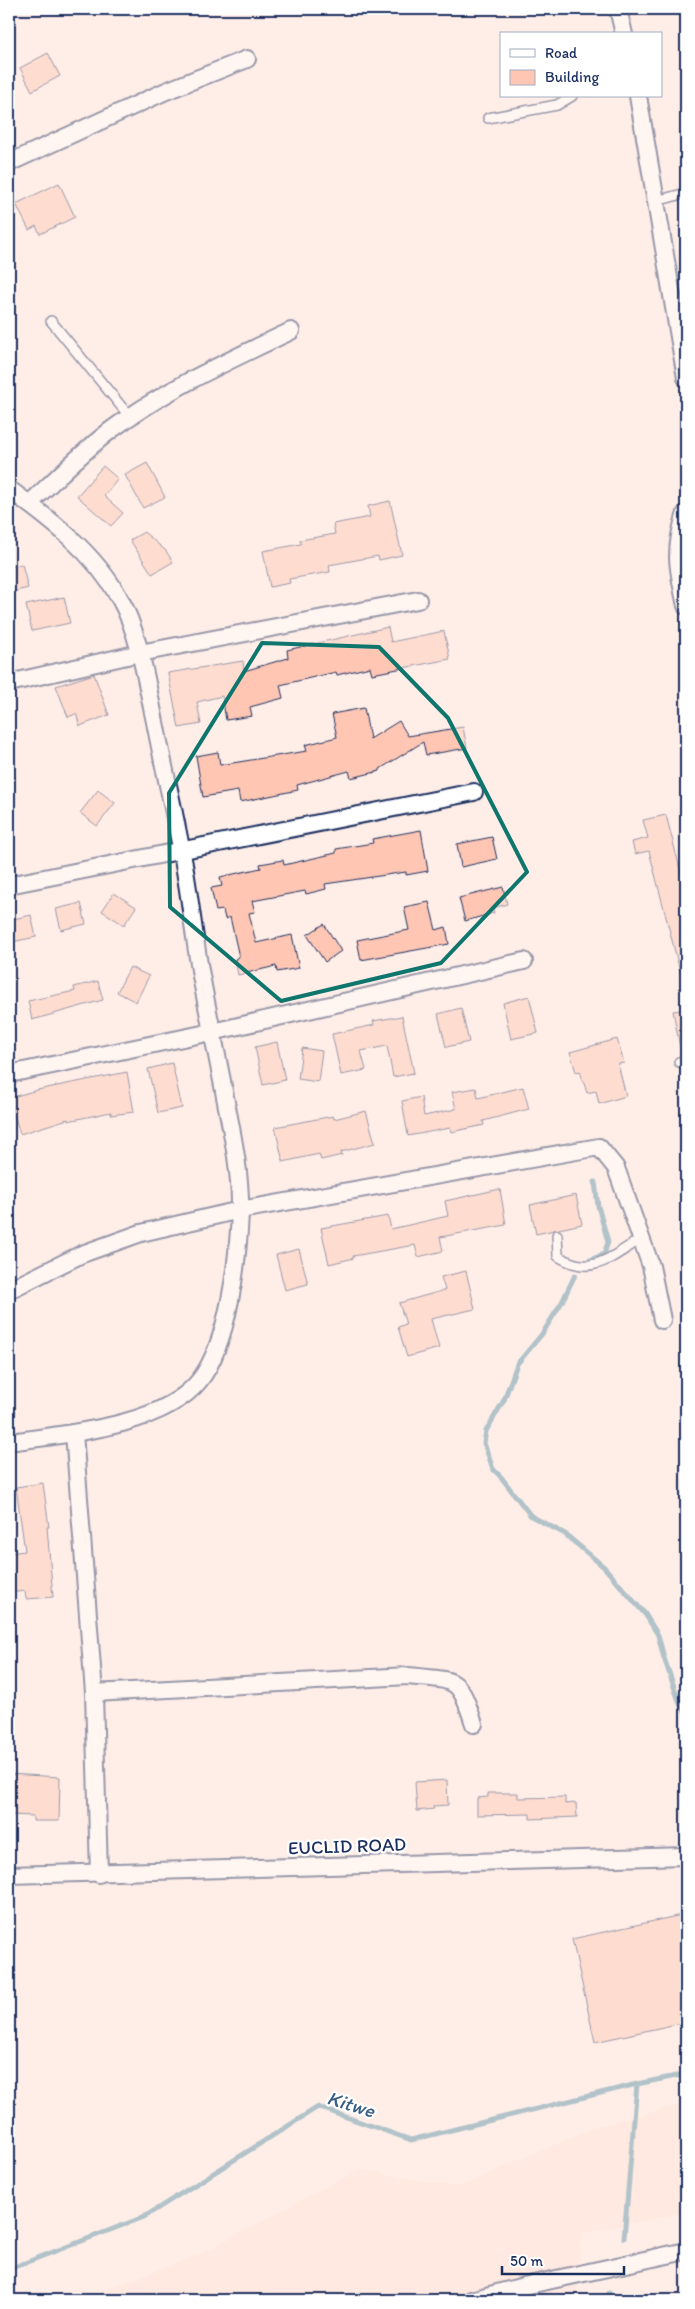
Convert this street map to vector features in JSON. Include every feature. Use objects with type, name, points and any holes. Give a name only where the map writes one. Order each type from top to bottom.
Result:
[{"type":"street","points":[[618,9],[624,32]]},
{"type":"street","points":[[9,163],[166,91],[247,59]]},
{"type":"street","points":[[638,98],[686,378]]},
{"type":"street","points":[[29,504],[110,431],[130,417],[220,365],[292,331]]},
{"type":"street","points":[[9,489],[95,561],[122,601],[140,653],[181,850],[212,1032],[235,1146],[240,1210],[226,1316],[215,1354],[201,1379],[177,1402],[159,1411],[74,1433],[9,1442]]},
{"type":"street","points":[[686,513],[679,537],[677,561],[686,606]]},
{"type":"street","points":[[9,683],[140,653],[418,600]]},
{"type":"street","points":[[9,885],[474,792]]},
{"type":"street","points":[[9,1074],[212,1032],[524,961]]},
{"type":"street","points":[[9,1290],[82,1254],[140,1233],[240,1210],[599,1147],[616,1168],[642,1239],[651,1266],[662,1320]]},
{"type":"street","points":[[74,1433],[94,1693],[99,1874]]},
{"type":"street","points":[[94,1693],[408,1676],[452,1682],[465,1695],[474,1724]]},
{"type":"street","name":"EUCLID ROAD","points":[[9,1875],[99,1874],[686,1856]]},
{"type":"street","points":[[471,2300],[524,2286],[686,2251]]},
{"type":"lane","points":[[488,118],[557,106],[569,98]]},
{"type":"lane","points":[[656,201],[686,193]]},
{"type":"lane","points":[[51,320],[130,417]]},
{"type":"lane","points":[[557,1235],[558,1256],[570,1264],[591,1267],[642,1239]]},
{"type":"highlighted area","points":[[262,643],[379,647],[448,718],[527,872],[441,963],[281,1001],[170,907],[169,793]]},
{"type":"shaded area","points":[[686,2103],[686,2212],[581,2234],[578,2300],[77,2300],[203,2253],[358,2169],[458,2187],[594,2127]]},
{"type":"building","points":[[48,53],[60,76],[32,91],[20,68]]},
{"type":"building","points":[[59,183],[75,217],[40,234],[36,226],[29,230],[16,204]]},
{"type":"building","points":[[147,463],[165,497],[143,508],[125,475]]},
{"type":"building","points":[[103,466],[118,479],[104,496],[123,513],[111,526],[77,496]]},
{"type":"building","points":[[390,501],[402,555],[379,560],[378,556],[329,565],[330,572],[289,579],[290,583],[270,587],[263,551],[301,544],[300,540],[335,534],[333,524],[370,517],[368,506]]},
{"type":"building","points":[[144,532],[166,551],[173,562],[152,574],[130,540]]},
{"type":"building","points":[[22,564],[28,588],[9,593],[9,567]]},
{"type":"building","points":[[64,597],[70,623],[32,631],[26,605]]},
{"type":"building","points":[[388,627],[391,642],[444,631],[450,659],[372,674],[370,667],[337,675],[336,672],[280,685],[283,698],[250,707],[252,716],[226,720],[222,696],[197,702],[201,724],[179,728],[168,673],[243,661],[244,671],[288,658],[287,650]]},
{"type":"building","points":[[94,674],[109,715],[80,726],[76,714],[68,717],[56,686]]},
{"type":"building","points":[[364,708],[370,739],[399,721],[408,736],[463,727],[467,748],[426,755],[423,742],[380,769],[380,771],[351,778],[349,771],[297,785],[298,790],[240,802],[238,791],[203,797],[196,756],[218,752],[220,765],[307,751],[305,745],[337,737],[332,714]]},
{"type":"building","points":[[98,790],[115,803],[97,826],[80,813]]},
{"type":"building","points":[[666,815],[686,892],[686,978],[682,979],[649,851],[635,854],[632,842],[648,838],[643,820]]},
{"type":"building","points":[[421,830],[428,871],[406,875],[406,872],[325,884],[326,889],[306,894],[305,891],[252,901],[255,912],[249,913],[256,943],[292,935],[299,968],[277,972],[276,966],[238,975],[235,959],[239,957],[230,917],[225,919],[223,910],[216,911],[211,888],[222,886],[220,877],[261,868],[260,864],[283,860],[284,865],[336,853],[336,849],[373,843],[372,839]]},
{"type":"building","points":[[492,837],[497,859],[461,867],[457,844]]},
{"type":"building","points":[[503,887],[507,904],[493,908],[494,913],[465,921],[459,898]]},
{"type":"building","points":[[114,893],[136,907],[124,925],[102,911]]},
{"type":"building","points":[[429,902],[436,930],[446,927],[449,944],[361,960],[357,940],[409,930],[404,907]]},
{"type":"building","points":[[81,903],[86,924],[61,930],[56,909]]},
{"type":"building","points":[[31,915],[36,937],[12,942],[9,920]]},
{"type":"building","points":[[324,924],[341,951],[325,962],[307,935]]},
{"type":"building","points":[[130,967],[149,976],[136,1002],[117,992]]},
{"type":"building","points":[[98,981],[103,1000],[32,1020],[28,1001],[75,991],[74,987]]},
{"type":"building","points":[[529,996],[538,1033],[511,1039],[503,1003]]},
{"type":"building","points":[[461,1008],[469,1042],[446,1047],[438,1014]]},
{"type":"building","points":[[686,1009],[686,1047],[680,1047],[673,1011]]},
{"type":"building","points":[[402,1016],[414,1073],[393,1077],[387,1046],[361,1051],[366,1070],[341,1075],[332,1034],[374,1025],[373,1021]]},
{"type":"building","points":[[617,1039],[624,1063],[618,1064],[626,1096],[599,1104],[596,1091],[587,1093],[580,1071],[576,1072],[570,1052]]},
{"type":"building","points":[[277,1042],[285,1080],[263,1085],[255,1047]]},
{"type":"building","points":[[302,1048],[322,1051],[318,1082],[298,1079]]},
{"type":"building","points":[[172,1063],[182,1108],[158,1113],[148,1069]]},
{"type":"building","points":[[127,1072],[134,1112],[111,1115],[111,1112],[68,1121],[68,1119],[20,1134],[9,1098],[37,1090]]},
{"type":"building","points":[[523,1087],[529,1109],[483,1121],[484,1125],[451,1132],[450,1128],[408,1136],[402,1101],[421,1097],[424,1116],[456,1109],[452,1092],[476,1088],[478,1098]]},
{"type":"building","points":[[366,1111],[375,1143],[341,1152],[342,1155],[321,1160],[319,1154],[283,1162],[275,1127],[333,1116],[334,1119]]},
{"type":"building","points":[[500,1189],[506,1225],[440,1237],[443,1251],[418,1257],[415,1245],[353,1256],[354,1258],[329,1264],[321,1228],[388,1216],[391,1229],[448,1216],[445,1201]]},
{"type":"building","points":[[576,1195],[582,1224],[536,1234],[530,1205]]},
{"type":"building","points":[[299,1249],[308,1284],[285,1290],[276,1255]]},
{"type":"building","points":[[466,1271],[475,1309],[431,1319],[439,1348],[407,1357],[398,1327],[406,1324],[399,1303],[445,1290],[441,1277]]},
{"type":"building","points":[[43,1483],[49,1527],[47,1527],[53,1597],[26,1599],[25,1591],[9,1593],[9,1553],[25,1551],[16,1487]]},
{"type":"building","points":[[9,1774],[60,1777],[59,1821],[33,1821],[33,1816],[9,1815]]},
{"type":"building","points":[[447,1780],[448,1805],[433,1806],[434,1809],[417,1811],[415,1782]]},
{"type":"building","points":[[488,1793],[518,1793],[518,1798],[565,1797],[565,1804],[576,1803],[577,1817],[530,1819],[530,1814],[477,1815],[477,1798],[488,1797]]},
{"type":"building","points":[[686,1914],[686,2022],[595,2042],[572,1939]]},
{"type":"waterway","points":[[588,1261],[604,1254],[608,1242],[598,1206],[595,1182]]},
{"type":"waterway","points":[[575,1275],[562,1302],[542,1334],[517,1364],[504,1400],[486,1431],[484,1443],[493,1469],[531,1516],[565,1534],[604,1567],[645,1614],[658,1635],[680,1704],[686,1713]]},
{"type":"waterway","name":"Kitwe","points":[[9,2269],[144,2217],[318,2107],[411,2140],[637,2084],[686,2074]]},
{"type":"waterway","points":[[624,2238],[637,2084]]},
{"type":"waterway","points":[[608,2300],[609,2293]]}]
